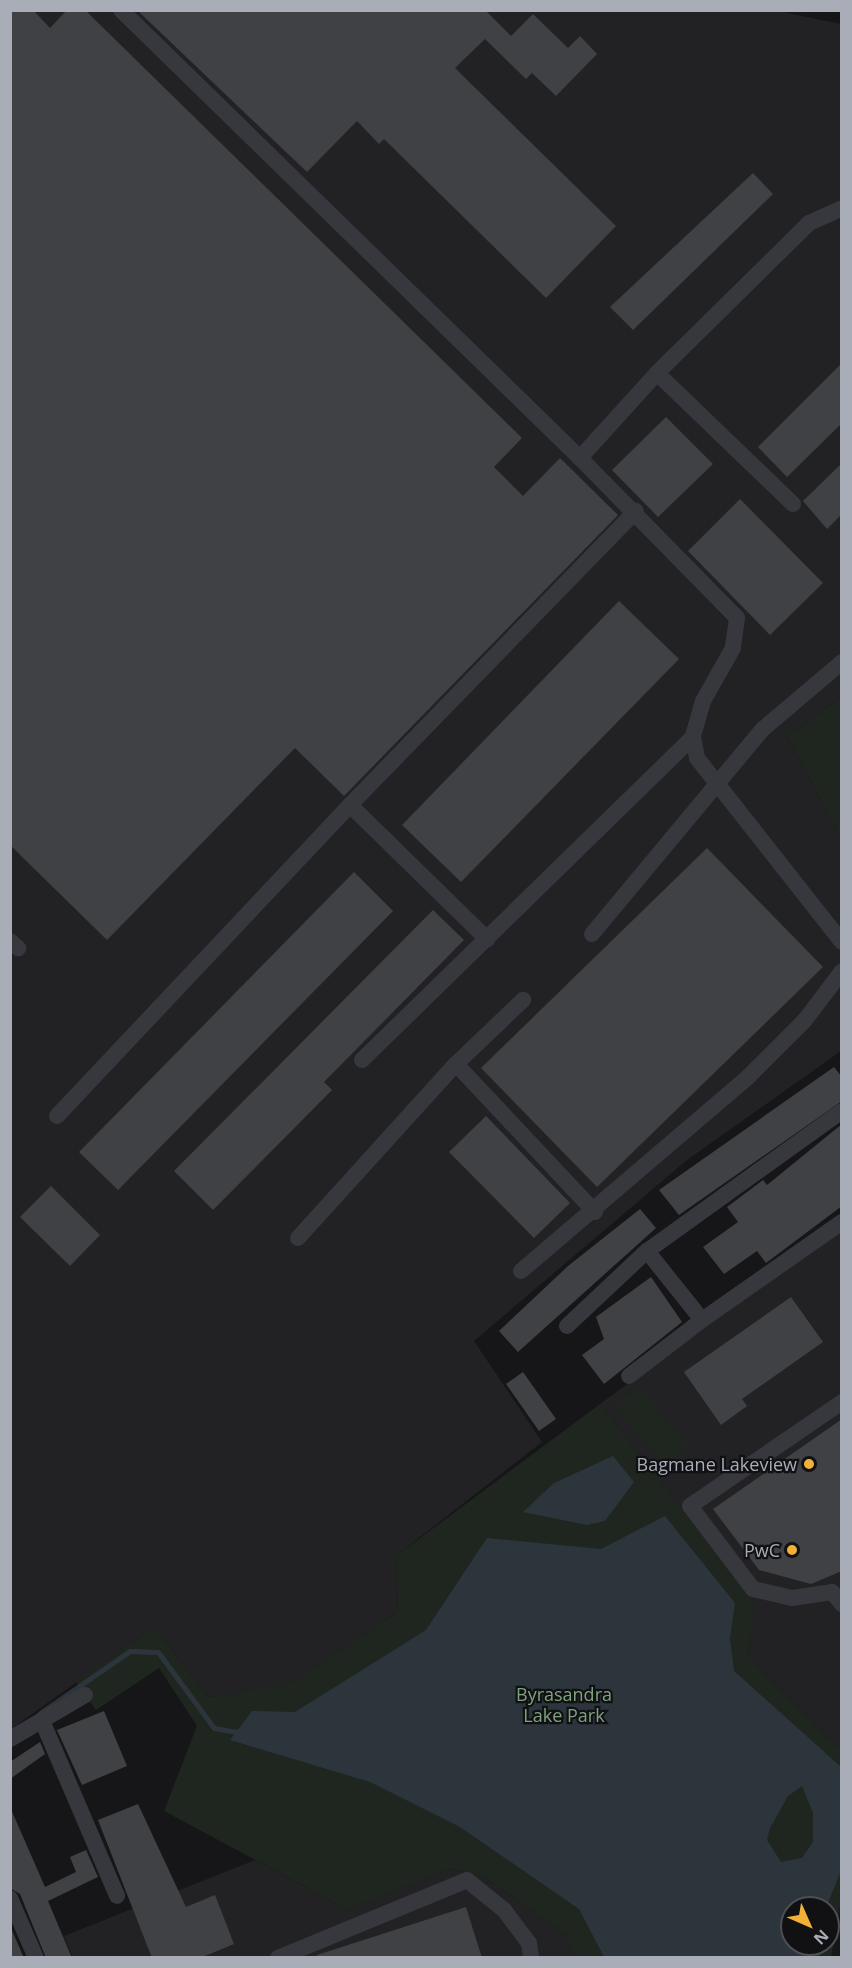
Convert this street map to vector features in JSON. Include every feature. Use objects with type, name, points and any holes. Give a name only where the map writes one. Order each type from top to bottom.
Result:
[{"type":"street","points":[[121,10],[636,511],[737,618],[733,648],[703,701],[693,736],[697,758],[716,789],[842,942]]},
{"type":"street","points":[[580,458],[657,373],[809,223],[842,208]]},
{"type":"street","points":[[657,373],[793,504]]},
{"type":"street","points":[[57,1116],[350,804],[636,511]]},
{"type":"street","points":[[592,934],[716,789],[763,729],[842,662]]},
{"type":"street","points":[[362,1060],[693,736]]},
{"type":"street","points":[[350,804],[487,939]]},
{"type":"street","points":[[521,1271],[595,1212],[747,1078],[805,1020],[842,971]]},
{"type":"street","points":[[298,1238],[456,1065],[523,1000]]},
{"type":"street","points":[[456,1065],[595,1212]]},
{"type":"street","points":[[567,1326],[647,1251],[842,1111]]},
{"type":"street","points":[[629,1376],[702,1320],[842,1222]]},
{"type":"street","points":[[647,1251],[702,1320]]},
{"type":"street","points":[[842,1402],[690,1506],[753,1589],[792,1598],[832,1592],[842,1604]]},
{"type":"street","points":[[10,1739],[43,1723],[85,1695]]},
{"type":"street","points":[[43,1723],[117,1896]]},
{"type":"street","points":[[278,1958],[467,1880],[504,1910],[529,1943],[531,1958]]},
{"type":"street","points":[[10,1898],[36,1958]]},
{"type":"shaded area","points":[[772,10],[841,24],[841,698],[787,736],[841,838],[841,1051],[687,1160],[474,1341],[542,1442],[396,1556],[398,1612],[290,1685],[208,1697],[154,1627],[11,1729],[11,11]]},
{"type":"shaded area","points":[[841,1228],[842,1742],[836,1747],[748,1656],[754,1604],[600,1404]]},
{"type":"shaded area","points":[[613,1456],[634,1482],[605,1521],[587,1525],[523,1512],[554,1483]]},
{"type":"shaded area","name":"Byrasandra Lake Park","points":[[665,1516],[735,1603],[730,1638],[734,1671],[841,1767],[841,1871],[831,1896],[780,1896],[780,1956],[819,1957],[604,1957],[579,1909],[460,1827],[370,1782],[230,1740],[252,1711],[295,1712],[426,1630],[487,1538],[601,1549]],"holes":[[[802,1786],[813,1813],[813,1842],[802,1858],[781,1862],[767,1840],[770,1828],[788,1796]]]},
{"type":"shaded area","points":[[255,1860],[349,1910],[451,1868],[487,1879],[565,1934],[575,1957],[73,1958],[64,1936]]},
{"type":"green space","points":[[841,698],[841,838],[787,736]]},
{"type":"green space","points":[[640,1386],[689,1447],[664,1467],[615,1406]]},
{"type":"green space","name":"Byrasandra Lake Park","points":[[600,1404],[755,1604],[748,1656],[836,1747],[841,1742],[842,1896],[840,1907],[840,1896],[780,1896],[780,1956],[831,1957],[575,1957],[565,1934],[487,1879],[451,1868],[349,1910],[164,1811],[197,1726],[159,1668],[96,1710],[76,1682],[154,1627],[208,1697],[290,1684],[398,1612],[396,1556]]},
{"type":"building","points":[[10,10],[33,10],[50,28],[67,10],[85,10],[522,438],[494,467],[523,496],[560,458],[618,515],[344,796],[295,748],[107,940],[10,845]]},
{"type":"building","points":[[137,10],[485,10],[511,36],[533,14],[568,48],[580,36],[597,54],[556,96],[532,73],[526,79],[485,39],[455,68],[616,226],[546,298],[384,139],[379,144],[357,121],[307,172]]},
{"type":"building","points":[[753,173],[773,194],[633,330],[610,307]]},
{"type":"building","points":[[842,363],[842,423],[787,477],[758,447]]},
{"type":"building","points":[[666,417],[713,464],[658,517],[612,470]]},
{"type":"building","points":[[842,463],[842,514],[827,529],[803,501]]},
{"type":"building","points":[[740,499],[823,583],[770,635],[688,551]]},
{"type":"building","points":[[619,601],[679,659],[461,882],[402,825]]},
{"type":"building","points":[[707,848],[823,967],[597,1187],[481,1068]]},
{"type":"building","points":[[354,872],[393,911],[118,1190],[79,1152]]},
{"type":"building","points":[[433,910],[464,940],[324,1082],[332,1090],[213,1210],[174,1171]]},
{"type":"building","points":[[834,1067],[842,1077],[842,1101],[679,1215],[659,1190]]},
{"type":"building","points":[[486,1116],[570,1203],[534,1238],[449,1152]]},
{"type":"building","points":[[842,1124],[842,1206],[766,1263],[757,1251],[724,1274],[703,1247],[738,1222],[727,1207],[763,1180],[767,1185]]},
{"type":"building","points":[[51,1186],[100,1235],[70,1266],[20,1217]]},
{"type":"building","points":[[640,1209],[656,1228],[518,1352],[499,1331],[568,1266]]},
{"type":"building","points":[[651,1277],[682,1322],[604,1384],[582,1355],[604,1339],[596,1317]]},
{"type":"building","points":[[791,1297],[823,1342],[742,1399],[747,1406],[721,1425],[684,1372]]},
{"type":"building","points":[[523,1372],[556,1419],[539,1431],[506,1384]]},
{"type":"building","name":"Bagmane Lakeview","points":[[842,1419],[842,1571],[811,1584],[759,1570],[713,1509]]},
{"type":"building","points":[[104,1711],[127,1766],[82,1785],[57,1730]]},
{"type":"building","points":[[40,1742],[45,1754],[10,1779],[10,1762]]},
{"type":"building","points":[[138,1804],[186,1907],[215,1895],[234,1944],[200,1958],[152,1958],[98,1820]]},
{"type":"building","points":[[10,1807],[45,1887],[76,1872],[70,1857],[86,1850],[98,1877],[48,1901],[72,1958],[46,1958],[20,1894],[10,1888]]},
{"type":"building","points":[[466,1907],[482,1958],[317,1958],[317,1955]]},
{"type":"building","points":[[10,1926],[24,1958],[10,1958]]},
{"type":"waterway","points":[[40,1713],[130,1651],[158,1652],[214,1728],[243,1733]]},
{"type":"place","name":"Bagmane Lakeview","points":[[809,1464]]},
{"type":"place","name":"PwC","points":[[792,1550]]}]
